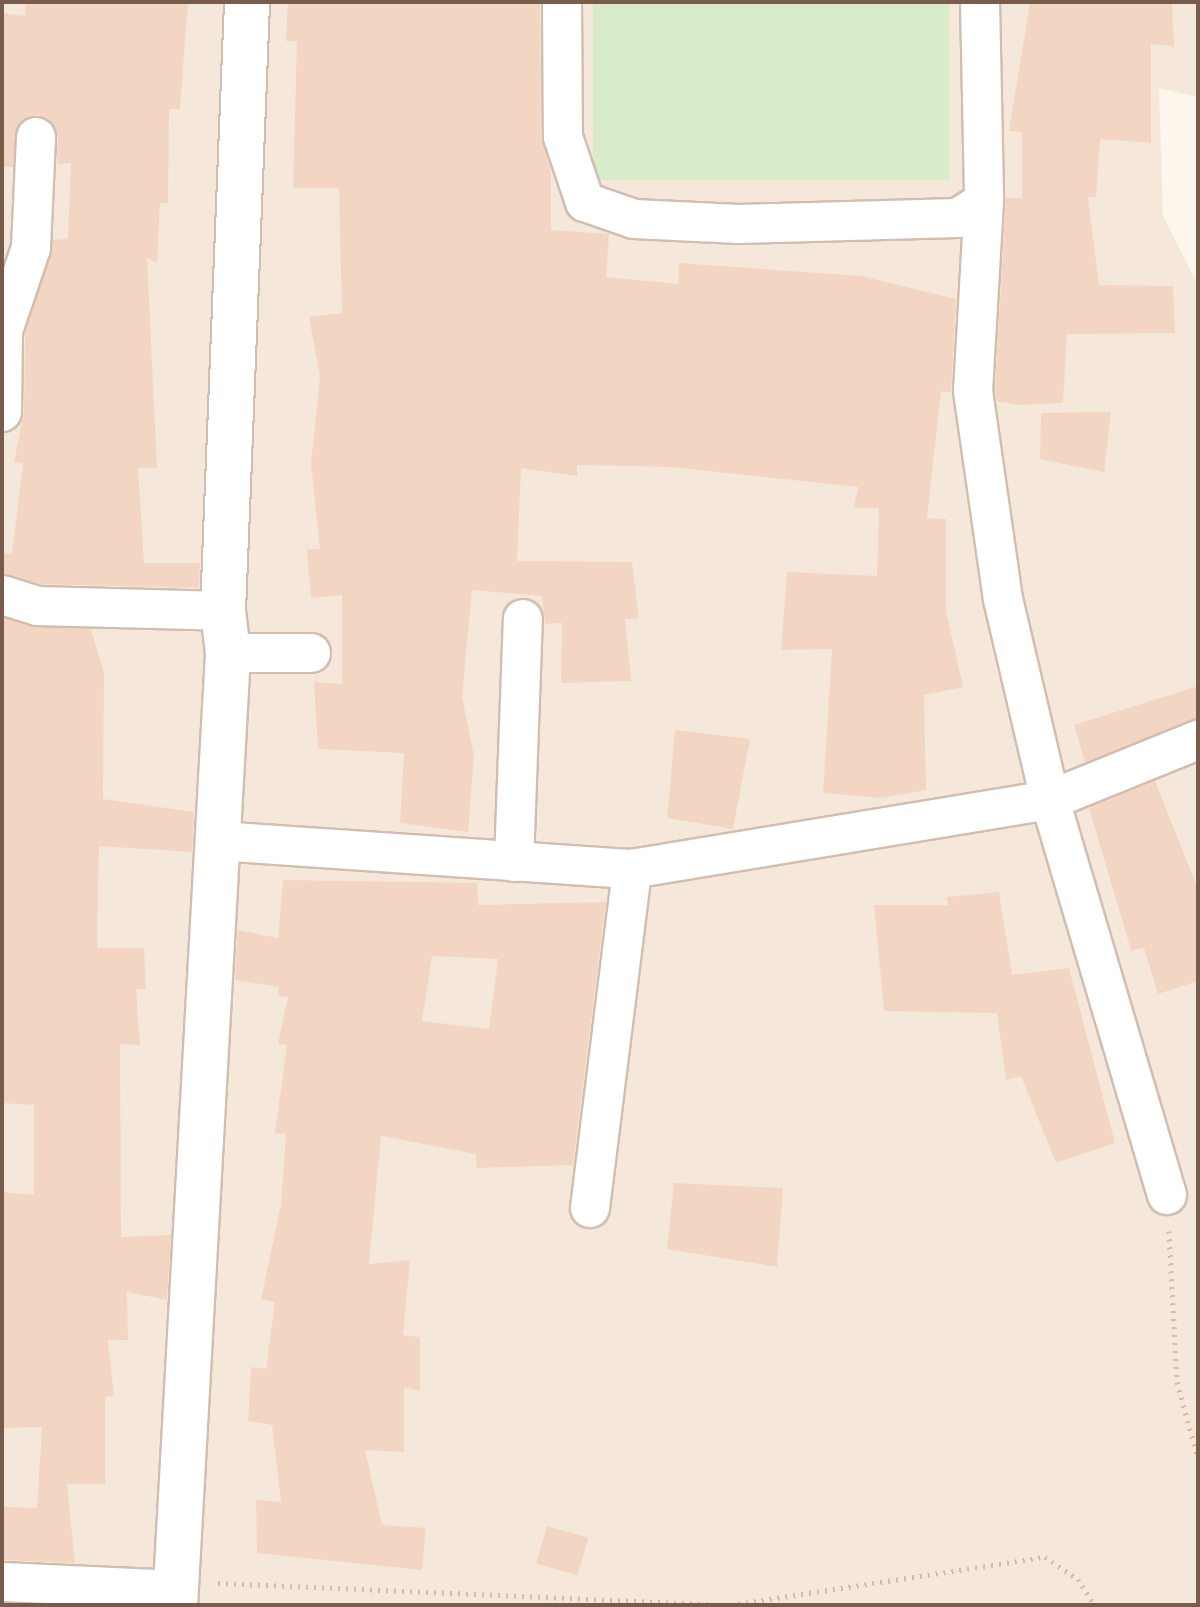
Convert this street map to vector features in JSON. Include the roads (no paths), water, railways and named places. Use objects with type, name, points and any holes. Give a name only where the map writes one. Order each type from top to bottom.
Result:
[{"type":"street","points":[[2,1582],[176,1592],[219,841],[247,2]]},
{"type":"street","points":[[562,2],[563,137],[585,202],[634,219],[739,224],[958,218],[984,201]]},
{"type":"street","points":[[980,2],[984,201],[973,391],[983,485],[1050,800],[1167,1195]]},
{"type":"street","points":[[2,412],[3,331],[31,248],[36,137]]},
{"type":"street","points":[[2,595],[37,606],[226,632],[311,653]]},
{"type":"street","points":[[514,862],[523,619]]},
{"type":"street","points":[[219,841],[632,869],[1050,800],[1198,740]]},
{"type":"street","points":[[590,1208],[632,869]]}]
